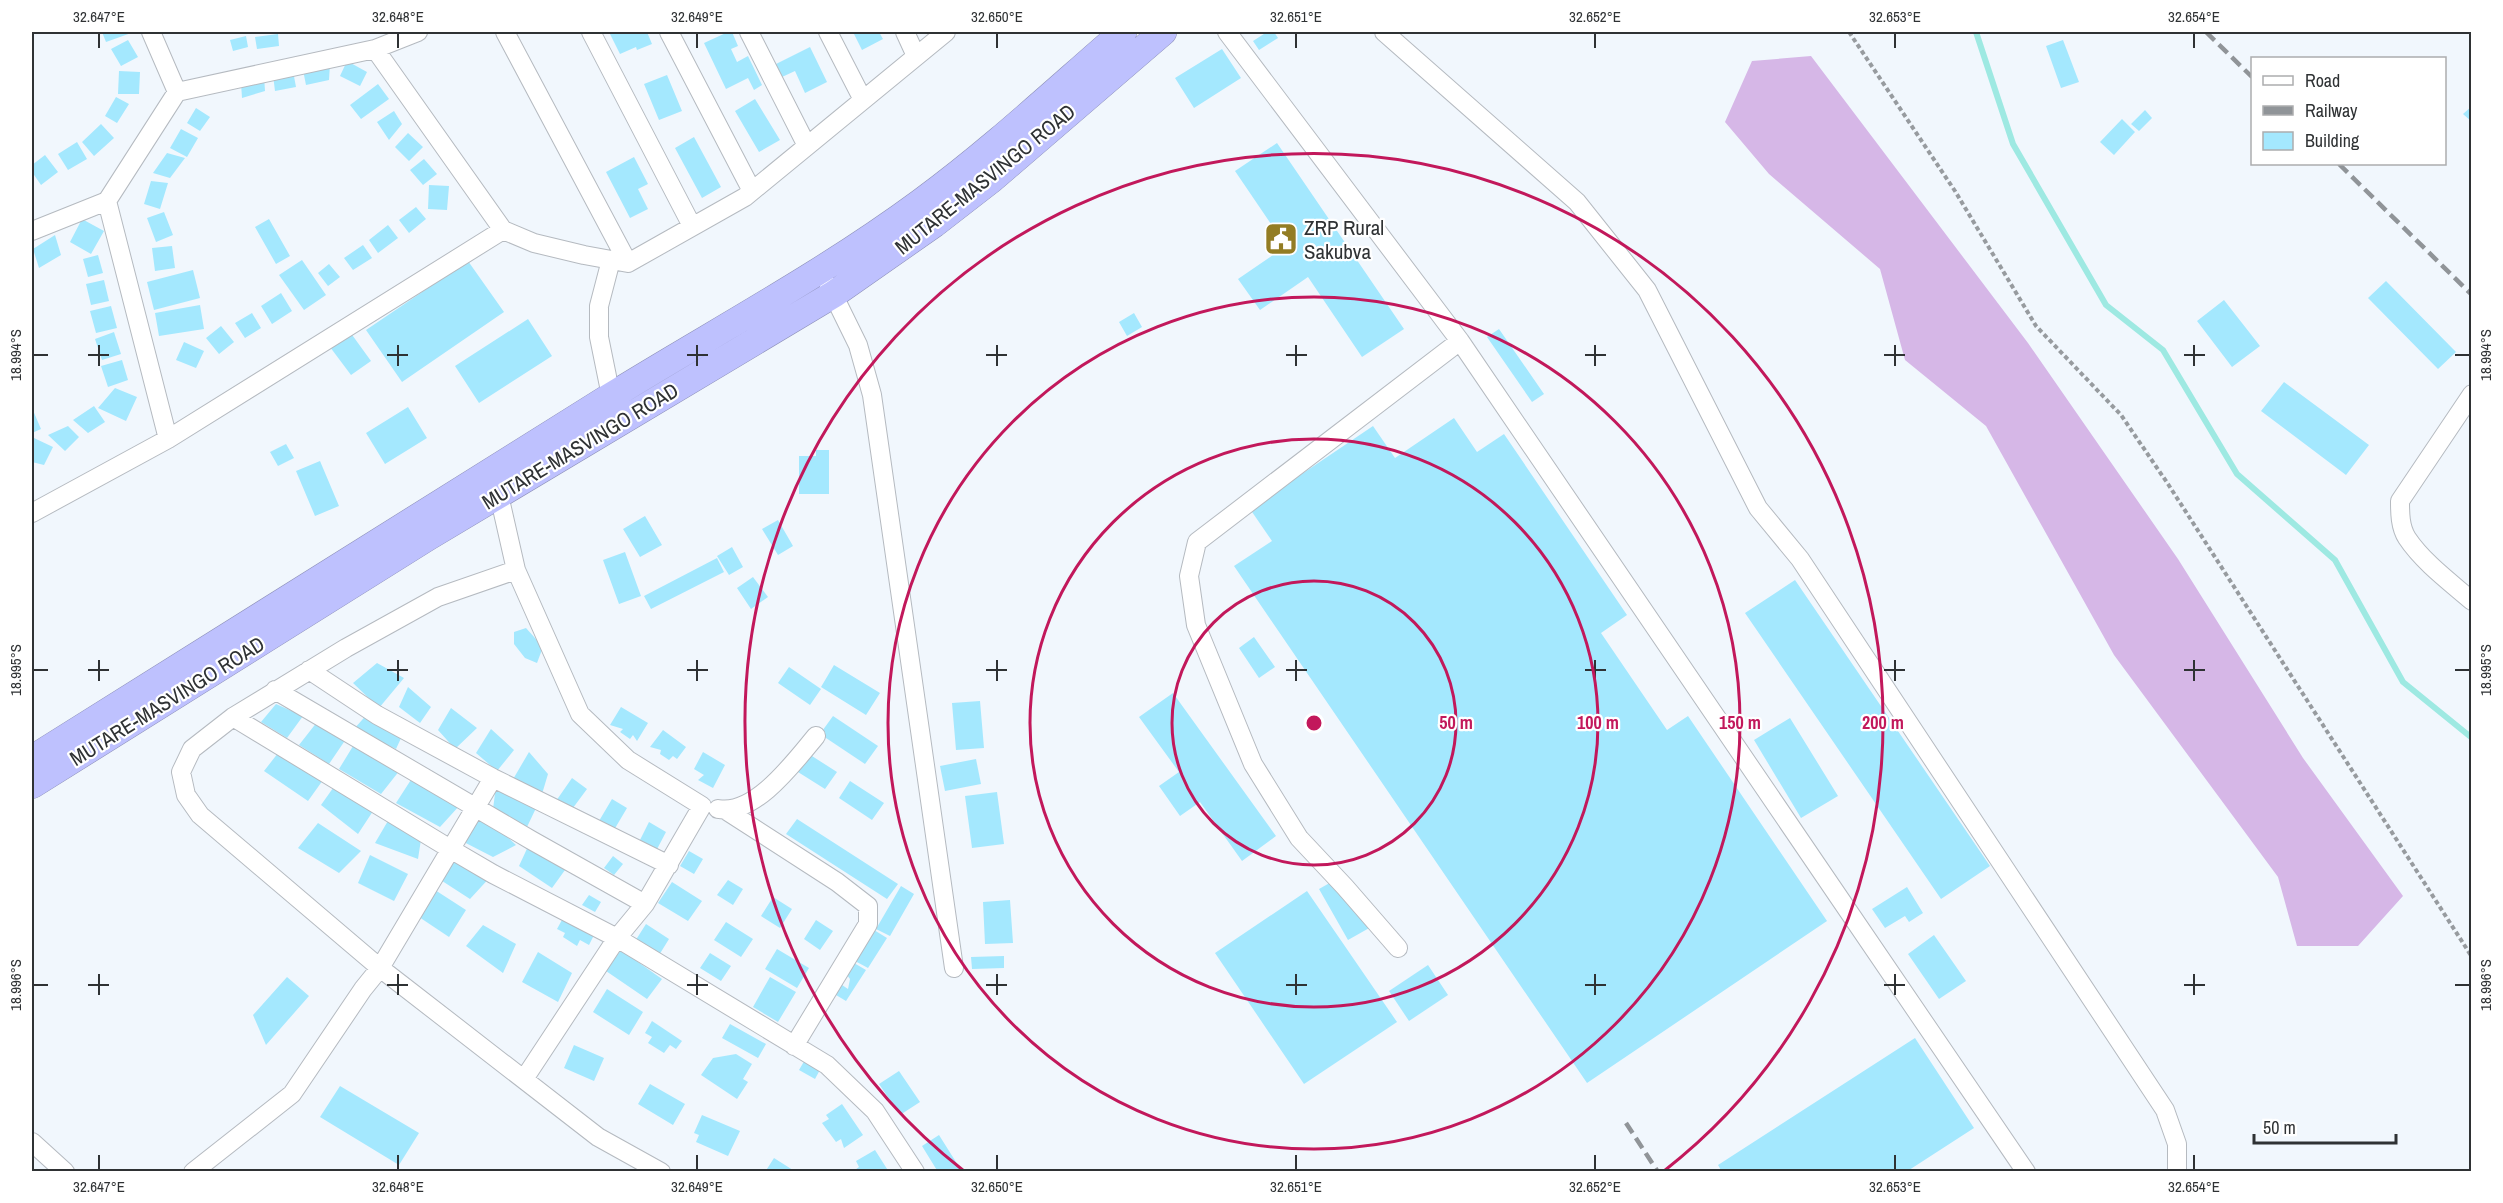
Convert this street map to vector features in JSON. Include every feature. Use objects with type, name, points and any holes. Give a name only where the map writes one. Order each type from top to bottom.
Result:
[{"type":"highway","name":"MUTARE-MASVINGO ROAD","points":[[32,785],[428,537],[500,495],[827,283],[1123,32]]},
{"type":"highway","name":"MUTARE-MASVINGO ROAD","points":[[32,759],[361,555],[611,396],[934,224],[984,185],[1163,32]]},
{"type":"street","points":[[151,32],[177,92]]},
{"type":"street","points":[[32,231],[107,201],[177,92],[375,49],[418,32]]},
{"type":"street","points":[[505,32],[620,261]]},
{"type":"street","points":[[591,32],[692,226]]},
{"type":"street","points":[[669,32],[752,190]]},
{"type":"street","points":[[749,32],[807,146]]},
{"type":"street","points":[[828,32],[862,100]]},
{"type":"street","points":[[905,32],[916,56]]},
{"type":"street","points":[[375,49],[503,230],[534,243],[620,261],[692,226],[752,190],[946,32]]},
{"type":"street","points":[[1227,32],[1460,341],[2026,1172]]},
{"type":"street","points":[[1384,32],[1577,202],[1647,290],[1758,508],[1800,559],[2165,1110],[2177,1144],[2177,1172]]},
{"type":"street","points":[[107,201],[168,438]]},
{"type":"street","points":[[32,513],[168,438],[503,230]]},
{"type":"street","points":[[611,396],[599,338],[598,306],[620,261]]},
{"type":"street","points":[[827,283],[858,345],[872,395],[954,968]]},
{"type":"street","points":[[1398,948],[1299,838],[1253,764],[1196,624],[1189,576],[1197,542],[1460,341]]},
{"type":"street","points":[[2472,394],[2400,501],[2400,519],[2406,537],[2472,602]]},
{"type":"street","points":[[500,495],[516,570],[580,714],[628,760],[702,806],[727,811],[837,882],[868,906],[868,924],[794,1046]]},
{"type":"street","points":[[516,570],[438,597],[309,670],[233,717],[192,749],[181,772],[186,795],[200,815],[380,968],[598,1137],[661,1172]]},
{"type":"street","points":[[309,670],[377,715],[493,778],[669,865]]},
{"type":"street","points":[[275,690],[645,904]]},
{"type":"street","points":[[233,717],[452,850],[617,938],[827,1065],[874,1111],[915,1172]]},
{"type":"street","points":[[727,811],[763,795],[816,736]]},
{"type":"street","points":[[193,1172],[292,1094],[363,989],[380,968],[493,778]]},
{"type":"street","points":[[524,1079],[617,938],[645,904],[702,806]]},
{"type":"street","points":[[32,1142],[65,1172]]},
{"type":"path","points":[[1849,32],[1955,192],[2036,327],[2121,415],[2168,483],[2472,957]]},
{"type":"shaded area","points":[[1811,56],[2028,343],[2178,559],[2303,758],[2403,896],[2358,946],[2297,946],[2278,877],[2114,655],[1986,426],[1905,360],[1880,269],[1769,174],[1725,122],[1752,61]]},
{"type":"building","points":[[102,32],[134,32],[106,42]]},
{"type":"building","points":[[609,32],[647,32],[652,44],[637,50],[636,47],[620,54]]},
{"type":"building","points":[[732,32],[738,46],[731,49],[737,62],[748,56],[762,85],[754,90],[748,78],[726,89],[704,43]]},
{"type":"building","points":[[853,32],[879,32],[883,39],[862,50]]},
{"type":"building","points":[[1267,32],[1274,32],[1278,38],[1259,50],[1253,41]]},
{"type":"building","points":[[278,34],[279,46],[257,49],[255,37]]},
{"type":"building","points":[[246,36],[248,47],[233,51],[230,40]]},
{"type":"building","points":[[128,40],[138,57],[121,66],[111,49]]},
{"type":"building","points":[[2063,40],[2079,82],[2061,88],[2046,46]]},
{"type":"building","points":[[810,47],[827,82],[805,93],[795,71],[782,77],[776,64]]},
{"type":"building","points":[[1222,49],[1241,78],[1194,108],[1175,78]]},
{"type":"building","points":[[347,61],[367,72],[360,86],[340,76]]},
{"type":"building","points":[[330,64],[329,80],[306,85],[303,70]]},
{"type":"building","points":[[119,71],[140,72],[139,94],[118,94]]},
{"type":"building","points":[[293,71],[296,87],[275,91],[273,75]]},
{"type":"building","points":[[667,75],[682,111],[659,120],[644,84]]},
{"type":"building","points":[[264,76],[265,91],[242,98],[241,83]]},
{"type":"building","points":[[378,84],[389,99],[361,119],[350,105]]},
{"type":"building","points":[[116,97],[129,104],[117,123],[105,116]]},
{"type":"building","points":[[755,99],[780,140],[759,152],[735,111]]},
{"type":"building","points":[[2472,106],[2472,122],[2463,114]]},
{"type":"building","points":[[196,108],[210,117],[200,131],[187,123]]},
{"type":"building","points":[[2145,110],[2152,118],[2139,131],[2131,124]]},
{"type":"building","points":[[394,111],[402,124],[389,140],[377,122]]},
{"type":"building","points":[[2122,119],[2135,132],[2114,155],[2100,142]]},
{"type":"building","points":[[101,124],[114,138],[94,156],[82,142]]},
{"type":"building","points":[[181,129],[198,138],[187,157],[170,148]]},
{"type":"building","points":[[408,133],[423,147],[409,161],[395,147]]},
{"type":"building","points":[[694,137],[721,187],[702,198],[675,148]]},
{"type":"building","points":[[77,142],[87,159],[68,170],[58,154]]},
{"type":"building","points":[[1277,143],[1404,329],[1362,357],[1308,277],[1260,310],[1238,279],[1286,246],[1235,171]]},
{"type":"building","points":[[167,153],[185,158],[170,178],[153,173]]},
{"type":"building","points":[[45,155],[58,172],[41,185],[32,172],[32,165]]},
{"type":"building","points":[[634,157],[648,184],[638,189],[648,209],[630,218],[606,172]]},
{"type":"building","points":[[424,159],[437,174],[423,185],[410,170]]},
{"type":"building","points":[[151,181],[168,183],[160,209],[144,204]]},
{"type":"building","points":[[429,185],[449,186],[447,210],[428,209]]},
{"type":"building","points":[[416,207],[426,219],[409,233],[399,220]]},
{"type":"building","points":[[164,212],[173,235],[156,242],[147,218]]},
{"type":"building","points":[[82,219],[104,231],[91,254],[70,242]]},
{"type":"building","points":[[269,219],[290,256],[276,264],[255,227]]},
{"type":"building","points":[[388,225],[398,238],[378,253],[369,240]]},
{"type":"building","points":[[55,235],[61,255],[39,268],[33,249]]},
{"type":"building","points":[[363,245],[372,258],[353,270],[344,258]]},
{"type":"building","points":[[172,246],[175,268],[155,271],[152,248]]},
{"type":"building","points":[[98,255],[103,273],[88,277],[83,259]]},
{"type":"building","points":[[302,260],[326,295],[304,310],[279,275]]},
{"type":"building","points":[[468,261],[504,312],[402,382],[366,330]]},
{"type":"building","points":[[329,264],[340,277],[328,286],[318,273]]},
{"type":"building","points":[[193,270],[200,298],[154,310],[147,282]]},
{"type":"building","points":[[104,280],[109,301],[91,305],[86,284]]},
{"type":"building","points":[[2386,281],[2456,352],[2438,369],[2368,298]]},
{"type":"building","points":[[281,293],[292,311],[272,324],[261,306]]},
{"type":"building","points":[[2224,300],[2260,346],[2232,367],[2197,321]]},
{"type":"building","points":[[200,305],[204,329],[159,336],[155,313]]},
{"type":"building","points":[[111,306],[117,328],[96,333],[90,311]]},
{"type":"building","points":[[252,313],[261,328],[245,338],[235,323]]},
{"type":"building","points":[[1134,313],[1142,327],[1127,336],[1119,322]]},
{"type":"building","points":[[528,319],[552,356],[479,403],[455,366]]},
{"type":"building","points":[[221,326],[234,342],[219,354],[206,338]]},
{"type":"building","points":[[1499,329],[1544,394],[1532,402],[1487,337]]},
{"type":"building","points":[[114,332],[121,354],[102,360],[95,339]]},
{"type":"building","points":[[350,332],[371,361],[351,375],[330,347]]},
{"type":"building","points":[[184,342],[204,351],[196,368],[176,360]]},
{"type":"building","points":[[122,360],[128,380],[108,387],[101,366]]},
{"type":"building","points":[[2284,382],[2369,445],[2346,475],[2261,411]]},
{"type":"building","points":[[115,388],[137,397],[126,421],[98,408]]},
{"type":"building","points":[[94,406],[105,422],[88,433],[73,420]]},
{"type":"building","points":[[408,407],[427,438],[385,464],[366,433]]},
{"type":"building","points":[[32,408],[41,429],[32,433]]},
{"type":"building","points":[[1454,418],[1477,452],[1504,434],[1627,615],[1601,633],[1667,730],[1688,716],[1827,921],[1587,1083],[1234,566],[1272,541],[1250,509],[1373,426],[1395,458]]},
{"type":"building","points":[[68,426],[79,437],[65,451],[48,435]]},
{"type":"building","points":[[34,438],[53,447],[44,465],[32,462]]},
{"type":"building","points":[[286,444],[294,458],[278,466],[270,452]]},
{"type":"building","points":[[816,450],[829,450],[829,494],[799,494],[799,456],[816,456]]},
{"type":"building","points":[[320,461],[339,506],[315,516],[296,471]]},
{"type":"building","points":[[645,516],[662,545],[640,557],[623,529]]},
{"type":"building","points":[[778,520],[793,546],[778,555],[762,529]]},
{"type":"building","points":[[732,547],[743,567],[729,575],[717,556]]},
{"type":"building","points":[[625,552],[641,596],[619,604],[603,560]]},
{"type":"building","points":[[717,558],[724,572],[651,609],[644,596]]},
{"type":"building","points":[[753,577],[768,597],[751,609],[737,588]]},
{"type":"building","points":[[1795,580],[1990,866],[1941,899],[1745,613]]},
{"type":"building","points":[[526,628],[543,647],[537,663],[525,658],[514,644],[514,632]]},
{"type":"building","points":[[1254,637],[1275,667],[1259,678],[1239,648]]},
{"type":"building","points":[[377,663],[404,678],[379,708],[353,683]]},
{"type":"building","points":[[834,665],[880,693],[866,715],[821,687]]},
{"type":"building","points":[[789,667],[821,689],[810,705],[778,683]]},
{"type":"building","points":[[408,687],[431,707],[420,723],[399,707]]},
{"type":"building","points":[[1173,693],[1276,836],[1242,861],[1200,802],[1180,816],[1159,786],[1179,772],[1139,717]]},
{"type":"building","points":[[980,701],[984,748],[956,750],[952,703]]},
{"type":"building","points":[[276,704],[303,716],[287,738],[261,722]]},
{"type":"building","points":[[621,707],[648,723],[637,741],[633,735],[630,739],[620,732],[623,729],[610,725]]},
{"type":"building","points":[[451,708],[477,728],[455,749],[438,730]]},
{"type":"building","points":[[370,711],[402,736],[396,749],[354,729]]},
{"type":"building","points":[[833,716],[878,746],[865,764],[820,734]]},
{"type":"building","points":[[321,717],[346,739],[329,764],[299,745]]},
{"type":"building","points":[[1790,718],[1838,796],[1801,818],[1754,740]]},
{"type":"building","points":[[491,729],[514,750],[497,771],[476,753]]},
{"type":"building","points":[[663,730],[686,747],[677,759],[673,756],[669,760],[660,754],[661,750],[650,747]]},
{"type":"building","points":[[358,738],[400,770],[381,794],[339,769]]},
{"type":"building","points":[[282,748],[323,780],[308,801],[264,771]]},
{"type":"building","points":[[801,749],[837,772],[825,789],[790,767]]},
{"type":"building","points":[[529,752],[548,774],[542,794],[512,781]]},
{"type":"building","points":[[703,752],[725,765],[713,788],[698,780],[704,775],[694,769]]},
{"type":"building","points":[[976,759],[981,784],[945,791],[940,766]]},
{"type":"building","points":[[416,772],[460,805],[440,827],[396,803]]},
{"type":"building","points":[[572,778],[587,789],[570,812],[556,801]]},
{"type":"building","points":[[338,781],[377,805],[358,834],[321,805]]},
{"type":"building","points":[[850,781],[884,803],[872,820],[839,798]]},
{"type":"building","points":[[496,786],[537,806],[527,827],[493,809]]},
{"type":"building","points":[[997,792],[1004,844],[972,848],[965,796]]},
{"type":"building","points":[[612,799],[627,808],[614,830],[599,821]]},
{"type":"building","points":[[475,807],[516,845],[493,857],[458,839]]},
{"type":"building","points":[[392,814],[422,833],[418,859],[375,843]]},
{"type":"building","points":[[797,819],[898,884],[887,899],[786,834]]},
{"type":"building","points":[[649,822],[666,832],[655,853],[638,844]]},
{"type":"building","points":[[318,823],[361,851],[339,873],[298,848]]},
{"type":"building","points":[[531,840],[565,870],[552,888],[519,866]]},
{"type":"building","points":[[689,851],[703,859],[694,874],[680,866]]},
{"type":"building","points":[[370,855],[408,874],[394,901],[358,883]]},
{"type":"building","points":[[460,855],[493,874],[470,899],[436,877]]},
{"type":"building","points":[[613,856],[623,864],[614,875],[604,868]]},
{"type":"building","points":[[1342,876],[1371,927],[1348,940],[1319,889]]},
{"type":"building","points":[[728,880],[743,889],[733,905],[717,895]]},
{"type":"building","points":[[672,882],[702,901],[688,921],[658,903]]},
{"type":"building","points":[[901,886],[914,894],[890,936],[876,929]]},
{"type":"building","points":[[1907,887],[1923,913],[1909,922],[1905,916],[1885,928],[1872,909]]},
{"type":"building","points":[[435,890],[466,910],[449,937],[413,913]]},
{"type":"building","points":[[1307,891],[1397,1022],[1304,1084],[1215,953]]},
{"type":"building","points":[[589,895],[601,902],[595,912],[582,905]]},
{"type":"building","points":[[773,897],[792,909],[780,928],[761,916]]},
{"type":"building","points":[[1010,900],[1013,943],[985,944],[983,902]]},
{"type":"building","points":[[563,918],[594,935],[589,945],[580,940],[577,946],[563,937],[565,933],[557,929]]},
{"type":"building","points":[[816,920],[833,931],[820,950],[804,939]]},
{"type":"building","points":[[726,922],[753,939],[741,957],[714,940]]},
{"type":"building","points":[[646,924],[669,939],[656,960],[632,946]]},
{"type":"building","points":[[483,925],[516,944],[503,973],[466,946]]},
{"type":"building","points":[[874,930],[887,938],[868,968],[855,961]]},
{"type":"building","points":[[1934,935],[1966,981],[1939,999],[1908,954]]},
{"type":"building","points":[[777,949],[809,968],[797,988],[765,969]]},
{"type":"building","points":[[621,950],[662,979],[647,999],[606,971]]},
{"type":"building","points":[[538,952],[572,973],[558,1002],[522,982]]},
{"type":"building","points":[[710,953],[731,966],[721,981],[700,968]]},
{"type":"building","points":[[1004,956],[1004,968],[972,969],[971,957]]},
{"type":"building","points":[[854,963],[866,970],[846,1001],[836,995],[842,985],[848,989],[850,979],[847,975]]},
{"type":"building","points":[[1428,965],[1448,995],[1409,1021],[1389,991]]},
{"type":"building","points":[[287,977],[309,996],[266,1045],[253,1015]]},
{"type":"building","points":[[770,977],[796,992],[778,1022],[753,1007]]},
{"type":"building","points":[[607,989],[643,1012],[629,1035],[593,1012]]},
{"type":"building","points":[[652,1021],[682,1041],[676,1049],[670,1045],[664,1053],[648,1043],[652,1037],[645,1033]]},
{"type":"building","points":[[730,1024],[766,1044],[758,1058],[722,1038]]},
{"type":"building","points":[[1915,1038],[1974,1128],[1906,1172],[1722,1172],[1718,1165]]},
{"type":"building","points":[[574,1045],[604,1058],[594,1081],[564,1068]]},
{"type":"building","points":[[736,1054],[752,1064],[743,1079],[748,1082],[737,1099],[701,1075],[713,1058]]},
{"type":"building","points":[[806,1058],[822,1066],[815,1079],[799,1070]]},
{"type":"building","points":[[899,1071],[920,1102],[900,1115],[879,1084]]},
{"type":"building","points":[[650,1084],[685,1104],[673,1125],[638,1104]]},
{"type":"building","points":[[340,1086],[419,1133],[399,1165],[320,1117]]},
{"type":"building","points":[[842,1104],[863,1135],[844,1148],[841,1139],[836,1142],[822,1123],[829,1119],[826,1115]]},
{"type":"building","points":[[702,1115],[740,1131],[728,1156],[696,1142],[699,1135],[694,1133]]},
{"type":"building","points":[[939,1135],[961,1170],[959,1172],[938,1172],[922,1146]]},
{"type":"building","points":[[875,1150],[889,1172],[852,1172],[859,1167],[856,1161]]},
{"type":"building","points":[[774,1158],[796,1172],[765,1172]]},
{"type":"waterway","points":[[1976,32],[2013,144],[2106,305],[2163,350],[2237,474],[2335,560],[2403,682],[2472,738]]},
{"type":"railway","points":[[2206,32],[2251,76]]},
{"type":"railway","points":[[2340,165],[2472,295]]},
{"type":"railway","points":[[1626,1123],[1658,1172]]},
{"type":"place","name":"ZRP Rural Sakubva","points":[[1281,239]]}]
